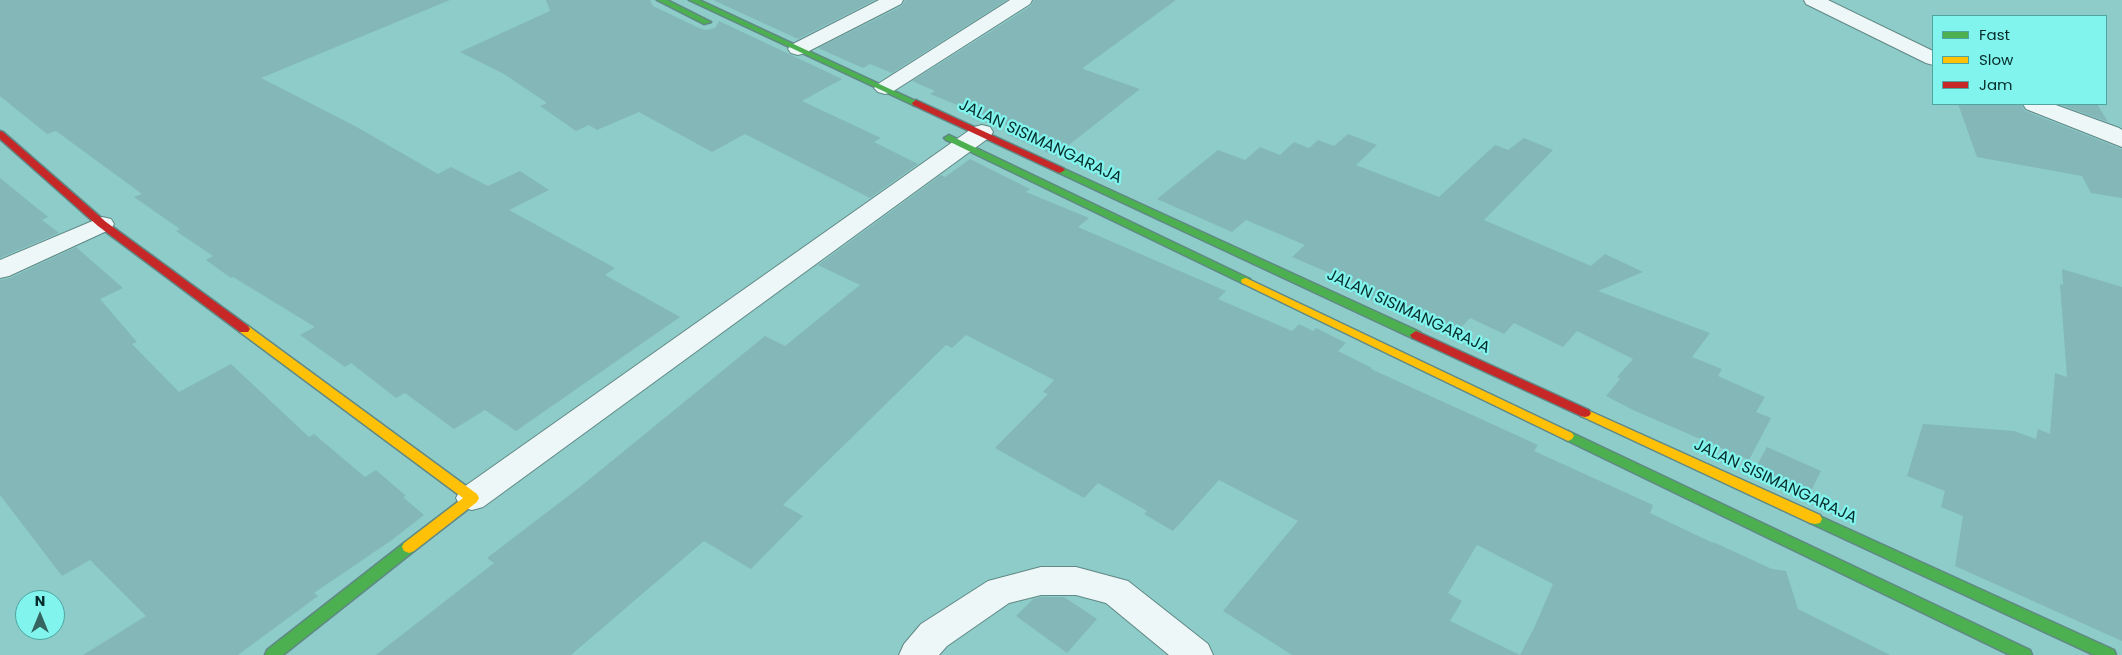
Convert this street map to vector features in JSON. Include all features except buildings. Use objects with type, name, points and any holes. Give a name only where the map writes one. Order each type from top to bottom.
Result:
[{"type":"main road","points":[[661,0],[721,28]]},
{"type":"main road","name":"JALAN SISIMANGARAJA","points":[[693,0],[885,88],[972,138],[2025,655]]},
{"type":"main road","name":"JALAN SISIMANGARAJA","points":[[937,132],[972,138],[2108,655]]},
{"type":"main road","points":[[0,134],[102,224],[472,498],[272,655]]},
{"type":"street","points":[[798,49],[894,0]]},
{"type":"street","points":[[885,88],[1023,0]]},
{"type":"street","points":[[1813,0],[1932,59]]},
{"type":"street","points":[[2037,105],[2111,133],[2122,140]]},
{"type":"street","points":[[472,498],[972,138]]},
{"type":"street","points":[[0,270],[102,224]]},
{"type":"street","points":[[917,655],[934,635],[1000,591],[1041,581],[1076,581],[1116,591],[1195,655]]},
{"type":"traffic: fast","points":[[661,0],[707,22]]},
{"type":"traffic: fast","points":[[693,0],[916,103]]},
{"type":"traffic: fast","points":[[949,138],[1246,281]]},
{"type":"traffic: fast","points":[[1060,170],[1416,335]]},
{"type":"traffic: fast","points":[[1568,436],[2025,655]]},
{"type":"traffic: fast","points":[[1815,519],[2109,655]]},
{"type":"traffic: fast","points":[[272,655],[409,547]]},
{"type":"traffic: slow","points":[[1246,281],[1568,436]]},
{"type":"traffic: slow","points":[[244,329],[472,498],[409,547]]},
{"type":"traffic: slow","points":[[1585,413],[1815,519]]},
{"type":"traffic: jam","points":[[916,103],[1060,170]]},
{"type":"traffic: jam","points":[[0,134],[102,224],[244,329]]},
{"type":"traffic: jam","points":[[1416,335],[1585,413]]}]
